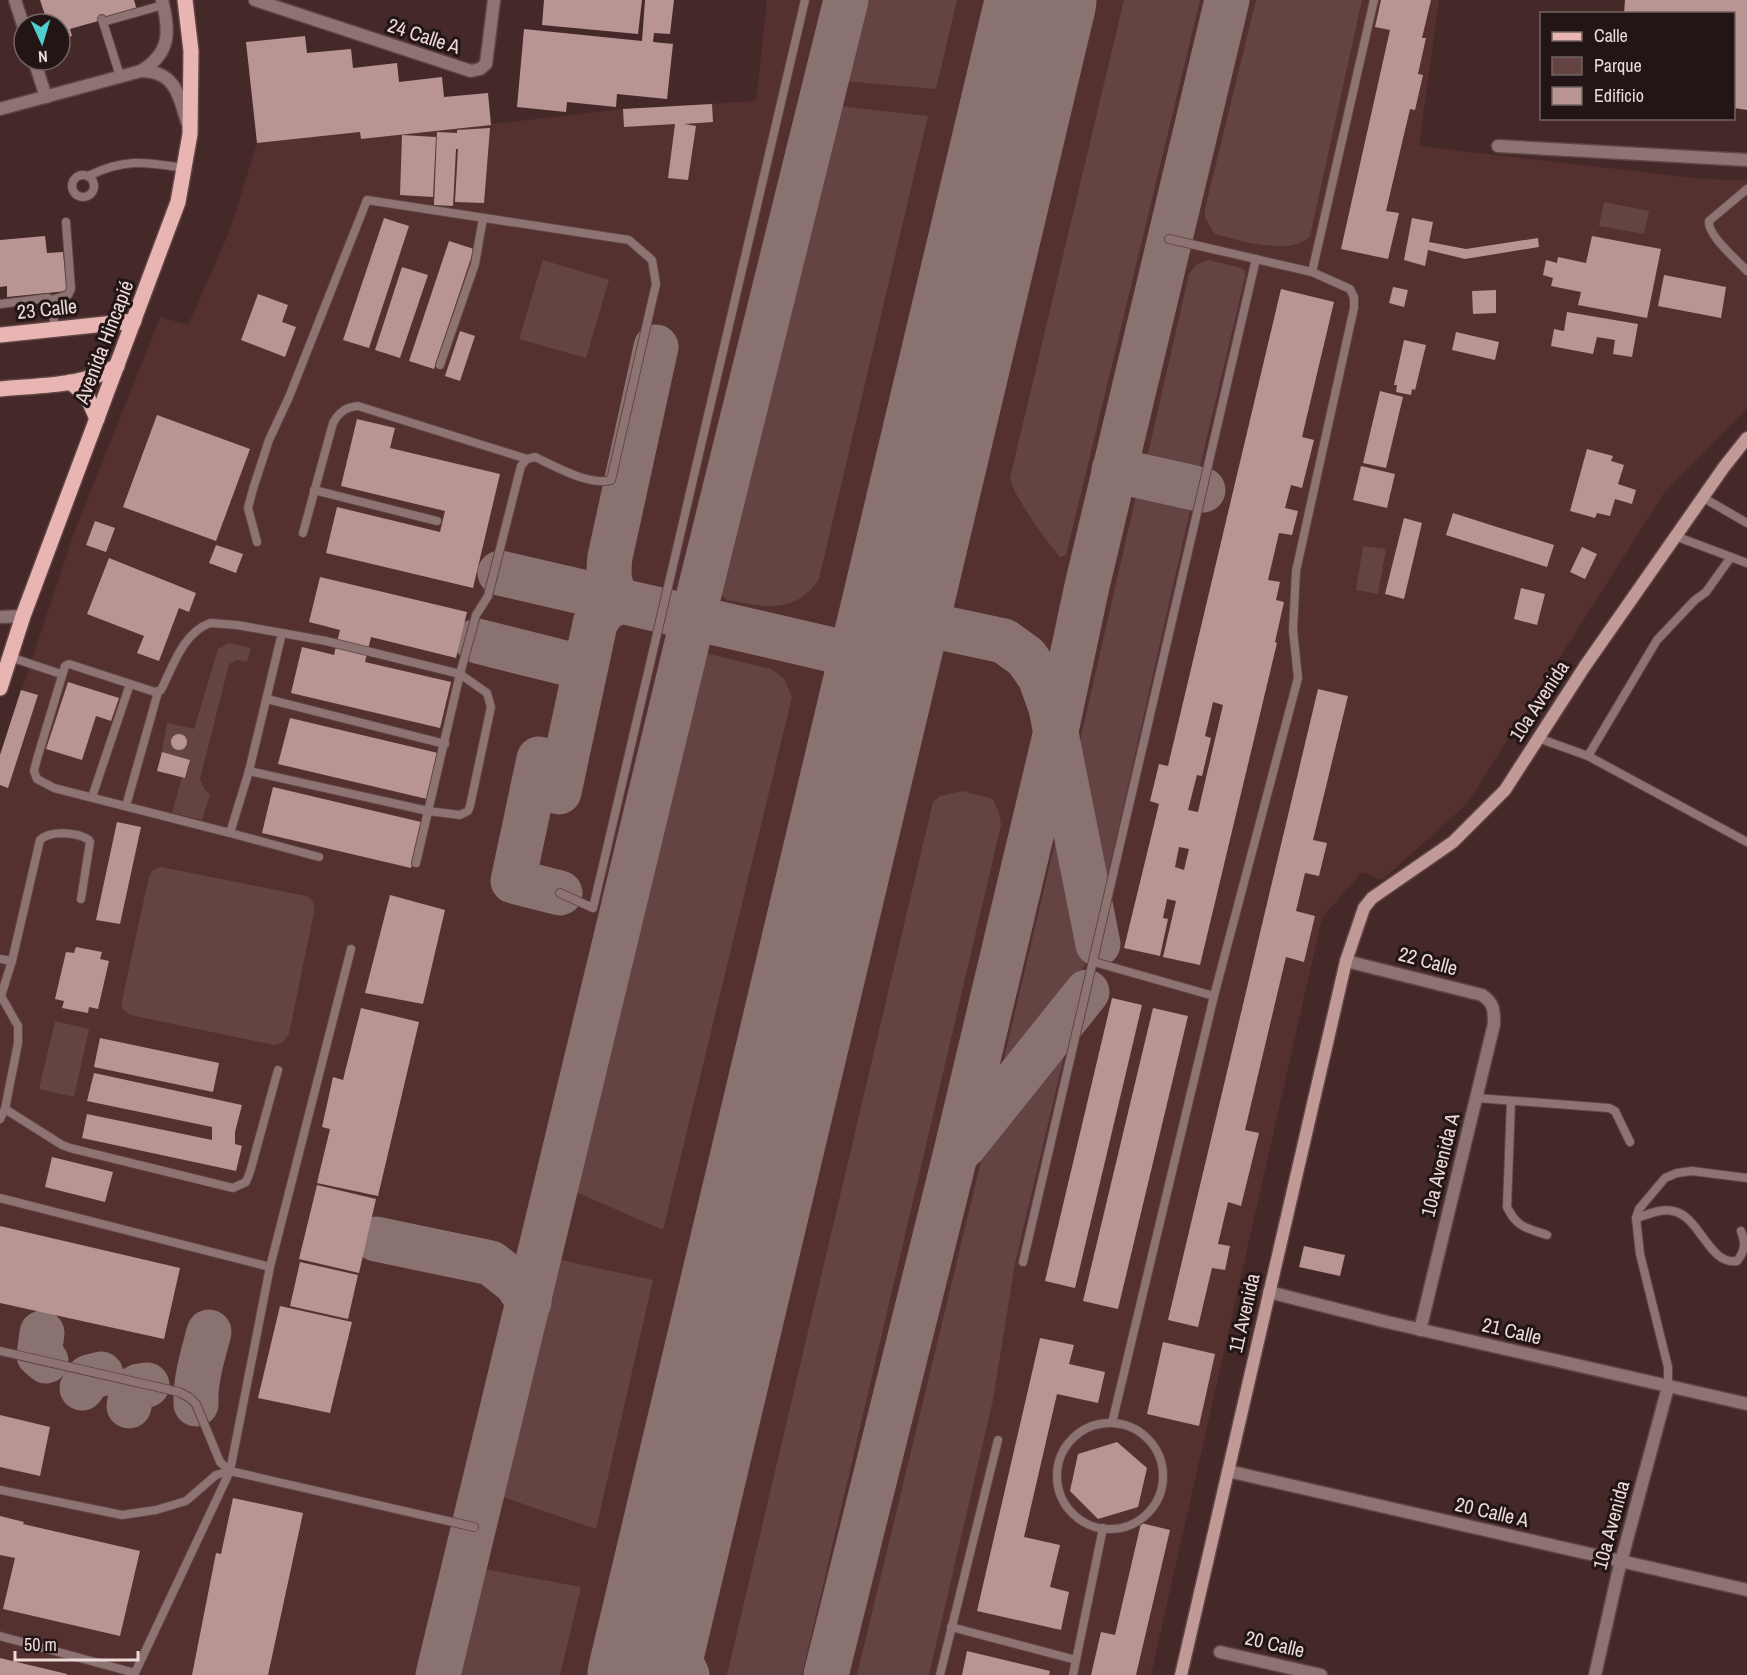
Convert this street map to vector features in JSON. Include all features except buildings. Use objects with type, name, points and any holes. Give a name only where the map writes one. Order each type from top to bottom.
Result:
[{"type":"main road","name":"Avenida Hincapié","points":[[0,688],[23,616],[178,202],[190,134],[191,51],[185,0]]},
{"type":"main road","name":"23 Calle","points":[[0,335],[134,321]]},
{"type":"main road","points":[[0,389],[70,382],[95,377],[117,366]]},
{"type":"main road","points":[[70,382],[87,396],[97,419]]},
{"type":"main road","name":"10a Avenida","points":[[1346,961],[1358,921],[1372,898],[1453,842],[1504,790],[1585,666],[1702,497],[1747,438]]},
{"type":"main road","name":"11 Avenida","points":[[1181,1675],[1346,961]]},
{"type":"street","name":"24 Calle A","points":[[255,0],[471,71],[480,69],[486,64],[494,0]]},
{"type":"street","points":[[141,71],[157,58],[166,46],[166,24],[162,2]]},
{"type":"street","points":[[0,110],[120,76],[150,71],[170,81],[179,93],[190,134]]},
{"type":"street","points":[[38,72],[46,97]]},
{"type":"street","points":[[1498,146],[1747,160]]},
{"type":"street","points":[[0,617],[23,616]]},
{"type":"street","name":"22 Calle","points":[[1346,961],[1482,995],[1490,1001],[1494,1009]]},
{"type":"street","name":"10a Avenida A","points":[[1420,1330],[1494,1024],[1494,1009]]},
{"type":"street","name":"21 Calle","points":[[1269,1292],[1420,1330],[1747,1404]]},
{"type":"street","name":"10a Avenida","points":[[1595,1675],[1621,1563],[1668,1387]]},
{"type":"street","name":"20 Calle A","points":[[1228,1471],[1621,1563],[1747,1590]]},
{"type":"street","name":"20 Calle","points":[[1220,1652],[1321,1675]]},
{"type":"lane","points":[[560,893],[593,908],[805,0]]},
{"type":"lane","points":[[1312,272],[1374,0]]},
{"type":"lane","points":[[120,76],[102,21],[162,2]]},
{"type":"lane","points":[[88,176],[126,163],[146,162],[184,168]]},
{"type":"lane","points":[[1747,189],[1709,221],[1708,226],[1714,236],[1747,271]]},
{"type":"lane","points":[[257,542],[248,508],[253,489],[269,440],[289,397],[367,201],[629,240],[652,260],[656,284],[612,480],[604,482],[570,473],[536,457],[527,459],[358,406],[350,407],[337,416],[333,423],[303,533]]},
{"type":"lane","points":[[440,365],[475,264],[483,218]]},
{"type":"lane","points":[[0,304],[48,298],[51,300],[68,294],[71,289],[66,222]]},
{"type":"lane","points":[[1112,1423],[1214,996],[1298,678],[1293,630],[1296,571],[1354,308],[1354,297],[1350,289],[1312,272],[1169,239]]},
{"type":"lane","points":[[1023,1262],[1256,259]]},
{"type":"lane","points":[[51,300],[55,329]]},
{"type":"lane","points":[[416,863],[476,615],[488,596],[521,466],[527,459]]},
{"type":"lane","points":[[315,490],[437,521]]},
{"type":"lane","points":[[1702,497],[1747,523]]},
{"type":"lane","points":[[1675,536],[1747,563]]},
{"type":"lane","points":[[1588,756],[1657,640],[1695,600],[1706,592],[1731,557]]},
{"type":"lane","points":[[126,806],[158,692],[183,646],[198,628],[210,624],[237,625],[326,640],[460,674],[487,693],[490,700],[491,707],[470,806],[468,811],[460,815],[428,811],[249,771]]},
{"type":"lane","points":[[230,833],[249,771],[282,633]]},
{"type":"lane","points":[[10,657],[61,674]]},
{"type":"lane","points":[[158,692],[155,693],[69,664],[65,666],[34,771],[37,778],[46,784],[92,797],[319,857]]},
{"type":"lane","points":[[92,797],[130,684]]},
{"type":"lane","points":[[267,699],[445,744]]},
{"type":"lane","points":[[1538,738],[1588,756],[1747,842]]},
{"type":"lane","points":[[0,1119],[18,1043],[18,1026],[0,996],[12,961],[40,840],[46,835],[70,834],[89,840],[81,899]]},
{"type":"lane","points":[[0,1636],[135,1674],[230,1471],[270,1267],[351,949]]},
{"type":"lane","points":[[0,959],[12,961]]},
{"type":"lane","points":[[1094,962],[1214,996]]},
{"type":"lane","points":[[4,1109],[70,1148],[232,1188],[246,1182],[250,1172],[278,1070]]},
{"type":"lane","points":[[1476,1098],[1610,1108],[1615,1111],[1630,1142]]},
{"type":"lane","points":[[1511,1101],[1508,1207],[1512,1217],[1520,1226],[1547,1235]]},
{"type":"lane","points":[[1668,1387],[1668,1367],[1640,1254],[1636,1218],[1639,1209],[1665,1178],[1677,1173],[1692,1172],[1747,1178]]},
{"type":"lane","points":[[0,1198],[270,1267]]},
{"type":"lane","points":[[1636,1218],[1656,1211],[1674,1211],[1692,1223],[1719,1258],[1728,1263],[1737,1262],[1743,1253],[1745,1243],[1741,1231]]},
{"type":"lane","points":[[0,1351],[179,1392],[196,1404],[220,1462],[230,1471]]},
{"type":"lane","points":[[1112,1423],[1137,1430],[1151,1443],[1161,1461],[1162,1486],[1151,1510],[1141,1519],[1117,1528],[1103,1528],[1082,1521],[1065,1505],[1060,1494],[1057,1472],[1070,1440],[1089,1427],[1112,1423]]},
{"type":"lane","points":[[940,1675],[998,1440]]},
{"type":"lane","points":[[0,1490],[122,1515],[156,1510],[186,1501],[216,1475],[230,1471],[474,1527]]},
{"type":"lane","points":[[1073,1675],[1103,1528]]},
{"type":"lane","points":[[951,1627],[1076,1660]]},
{"type":"shaded area","points":[[767,0],[1439,0],[1419,146],[1703,179],[1747,180],[1747,409],[1664,493],[1467,804],[1382,880],[1362,872],[1322,918],[1151,1675],[0,1675],[0,755],[75,530],[160,317],[188,325],[230,230],[257,143],[360,132],[361,139],[623,109],[756,101]]},
{"type":"green space","points":[[864,0],[957,0],[936,89],[844,81]]},
{"type":"green space","points":[[1124,0],[1200,0],[1066,555],[1060,557],[1023,506],[1010,478]]},
{"type":"green space","points":[[1256,0],[1362,0],[1310,236],[1290,245],[1264,245],[1215,234],[1205,218],[1205,209]]},
{"type":"green space","points":[[839,106],[928,116],[819,579],[810,591],[800,598],[778,606],[754,605],[727,600],[722,596],[720,587]]},
{"type":"green space","points":[[1604,202],[1649,211],[1644,234],[1599,226]]},
{"type":"green space","points":[[543,260],[609,280],[586,358],[519,339]]},
{"type":"green space","points":[[1208,260],[1241,268],[1245,271],[1245,277],[1200,466],[1187,471],[1155,463],[1148,454],[1189,274],[1196,265]]},
{"type":"green space","points":[[1146,488],[1182,497],[1190,510],[1104,892],[1101,894],[1098,892],[1077,754],[1137,492]]},
{"type":"green space","points":[[1363,546],[1386,549],[1378,594],[1356,590]]},
{"type":"green space","points":[[229,643],[251,648],[247,662],[237,660],[229,664],[200,779],[204,789],[210,794],[202,820],[172,813],[182,777],[186,778],[190,760],[162,752],[167,723],[194,729],[218,649]]},
{"type":"green space","points":[[701,652],[771,669],[784,678],[792,697],[663,1230],[576,1192]]},
{"type":"green space","points":[[963,791],[993,799],[1001,825],[802,1675],[727,1675],[933,802],[940,796]]},
{"type":"green space","points":[[1062,824],[1066,830],[1085,965],[1009,1078],[1001,1076],[1001,1071],[1059,826]]},
{"type":"green space","points":[[161,867],[306,896],[312,900],[314,912],[289,1034],[282,1043],[274,1045],[130,1015],[122,1008],[149,876],[153,870]]},
{"type":"green space","points":[[55,1021],[89,1029],[74,1097],[39,1089]]},
{"type":"green space","points":[[1070,1031],[1015,1263],[993,1400],[929,1675],[857,1675],[985,1145],[991,1132]]},
{"type":"green space","points":[[560,1260],[653,1280],[596,1529],[503,1497]]},
{"type":"green space","points":[[484,1569],[581,1587],[560,1675],[458,1675]]},
{"type":"taxiway","points":[[438,1675],[693,618],[846,0]]},
{"type":"taxiway","points":[[826,1675],[955,1156],[1056,731],[1087,586],[1227,0]]},
{"type":"taxiway","points":[[533,787],[559,792],[595,624],[605,610],[619,601],[610,580],[610,557],[656,347]]},
{"type":"taxiway","points":[[1114,470],[1203,490]]},
{"type":"taxiway","points":[[500,573],[841,652],[864,666],[878,683]]},
{"type":"taxiway","points":[[901,590],[919,613],[943,628]]},
{"type":"taxiway","points":[[841,652],[869,647],[905,632],[943,628],[1004,641],[1026,657],[1040,677],[1051,708],[1098,944]]},
{"type":"taxiway","points":[[477,641],[573,665],[578,668],[583,679]]},
{"type":"taxiway","points":[[539,759],[513,881],[560,893]]},
{"type":"taxiway","points":[[963,1147],[1087,992]]},
{"type":"taxiway","points":[[376,1239],[491,1263],[516,1283],[529,1302]]},
{"type":"taxiway","points":[[196,1404],[198,1376],[209,1332]]},
{"type":"taxiway","points":[[42,1333],[39,1355],[46,1361]]},
{"type":"taxiway","points":[[82,1388],[89,1377],[101,1374]]},
{"type":"taxiway","points":[[129,1406],[132,1390],[147,1385]]},
{"type":"taxiway","points":[[657,1616],[687,1675]]},
{"type":"runway","points":[[643,1675],[1041,0]]}]
